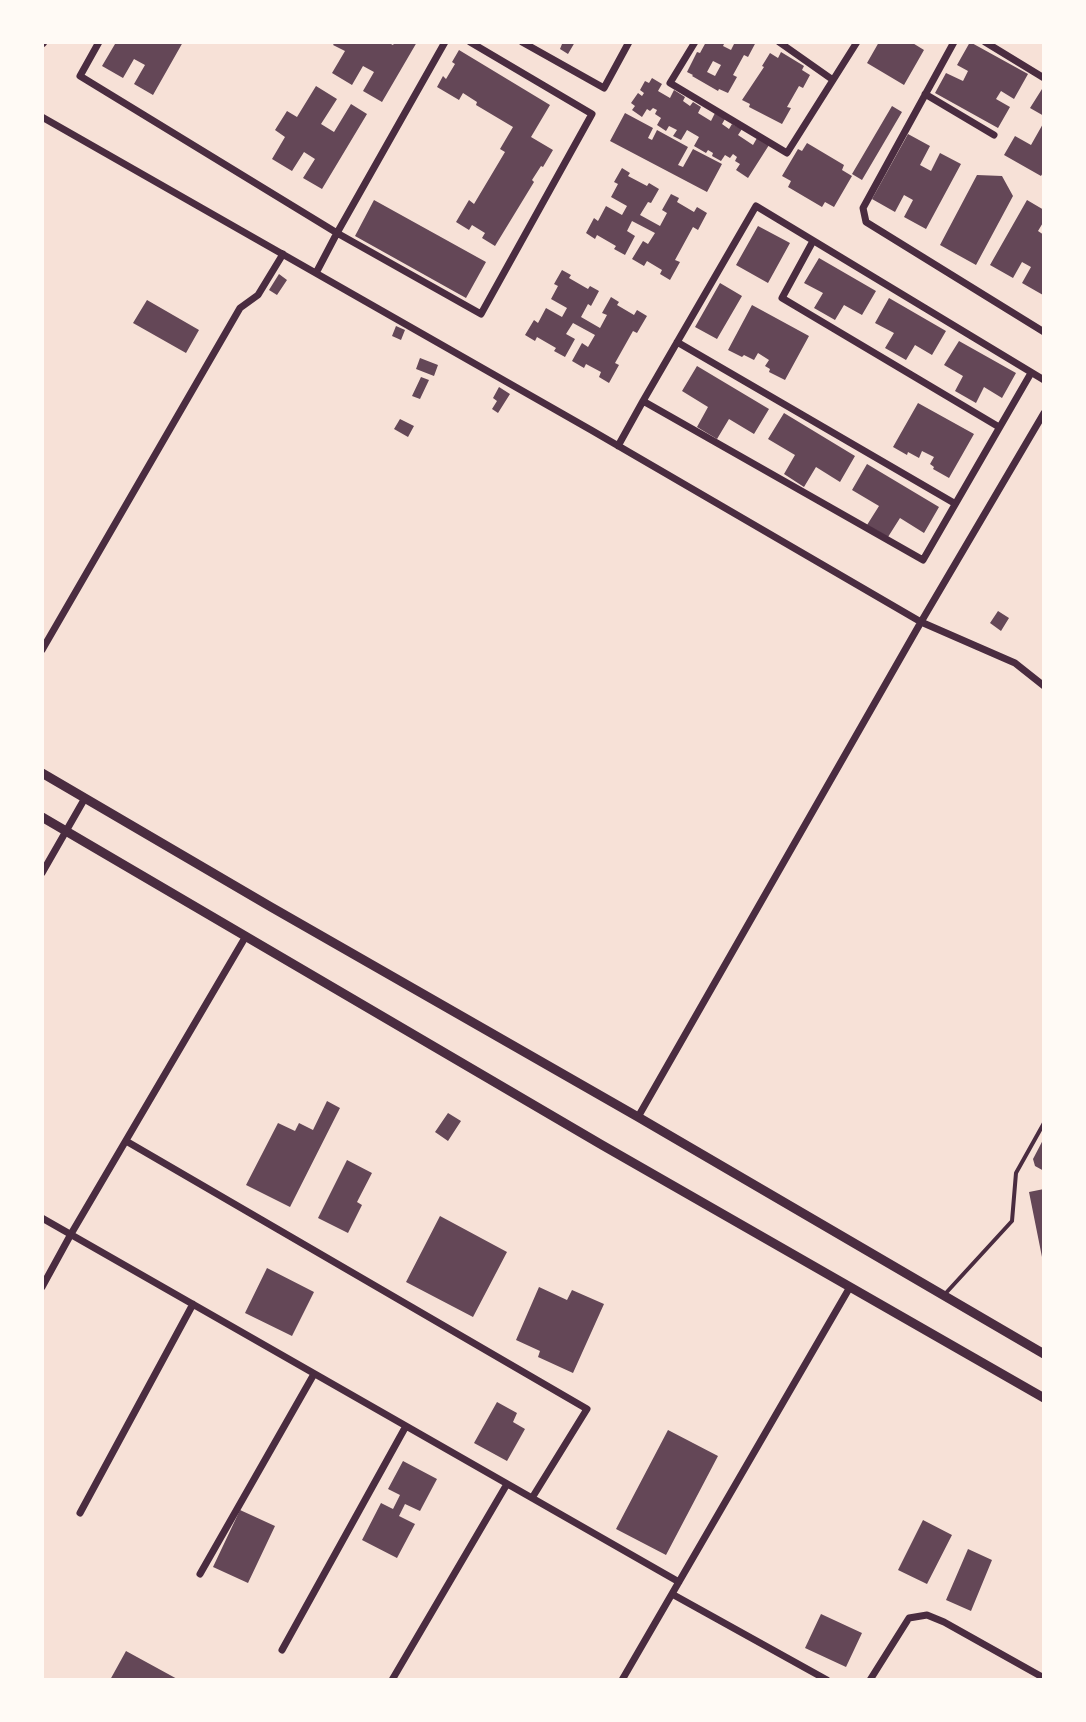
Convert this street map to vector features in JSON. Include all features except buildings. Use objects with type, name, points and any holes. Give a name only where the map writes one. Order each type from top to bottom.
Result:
[{"type":"street","points":[[99,42],[80,76],[337,233],[481,314],[592,114],[470,42]]},
{"type":"street","points":[[316,273],[445,42]]},
{"type":"street","points":[[522,42],[604,88],[629,42]]},
{"type":"street","points":[[695,42],[670,83],[787,153],[857,42]]},
{"type":"street","points":[[779,42],[833,80]]},
{"type":"street","points":[[954,42],[863,208],[866,222],[1044,332]]},
{"type":"street","points":[[985,42],[1044,78]]},
{"type":"street","points":[[925,94],[994,135]]},
{"type":"street","points":[[42,117],[921,622],[1015,663],[1044,686]]},
{"type":"street","points":[[618,446],[756,206],[1044,380]]},
{"type":"street","points":[[813,241],[782,298],[999,427]]},
{"type":"street","points":[[42,650],[240,308],[258,295],[283,254]]},
{"type":"street","points":[[677,342],[954,503]]},
{"type":"street","points":[[643,401],[923,560],[1031,373]]},
{"type":"street","points":[[638,1117],[1044,413]]},
{"type":"street","points":[[42,773],[1044,1354]]},
{"type":"street","points":[[42,873],[85,798]]},
{"type":"street","points":[[42,817],[588,1137],[1044,1398]]},
{"type":"street","points":[[42,1287],[246,936]]},
{"type":"street","points":[[126,1141],[587,1409],[532,1498]]},
{"type":"street","points":[[42,1218],[679,1582]]},
{"type":"street","points":[[622,1680],[850,1287]]},
{"type":"street","points":[[80,1513],[193,1304]]},
{"type":"street","points":[[200,1574],[314,1374]]},
{"type":"street","points":[[282,1650],[406,1426]]},
{"type":"street","points":[[392,1680],[507,1484]]},
{"type":"street","points":[[672,1594],[827,1680]]},
{"type":"street","points":[[870,1680],[909,1618],[927,1615],[1044,1678]]},
{"type":"lane","points":[[943,1296],[1012,1221],[1016,1173],[1044,1123]]}]
